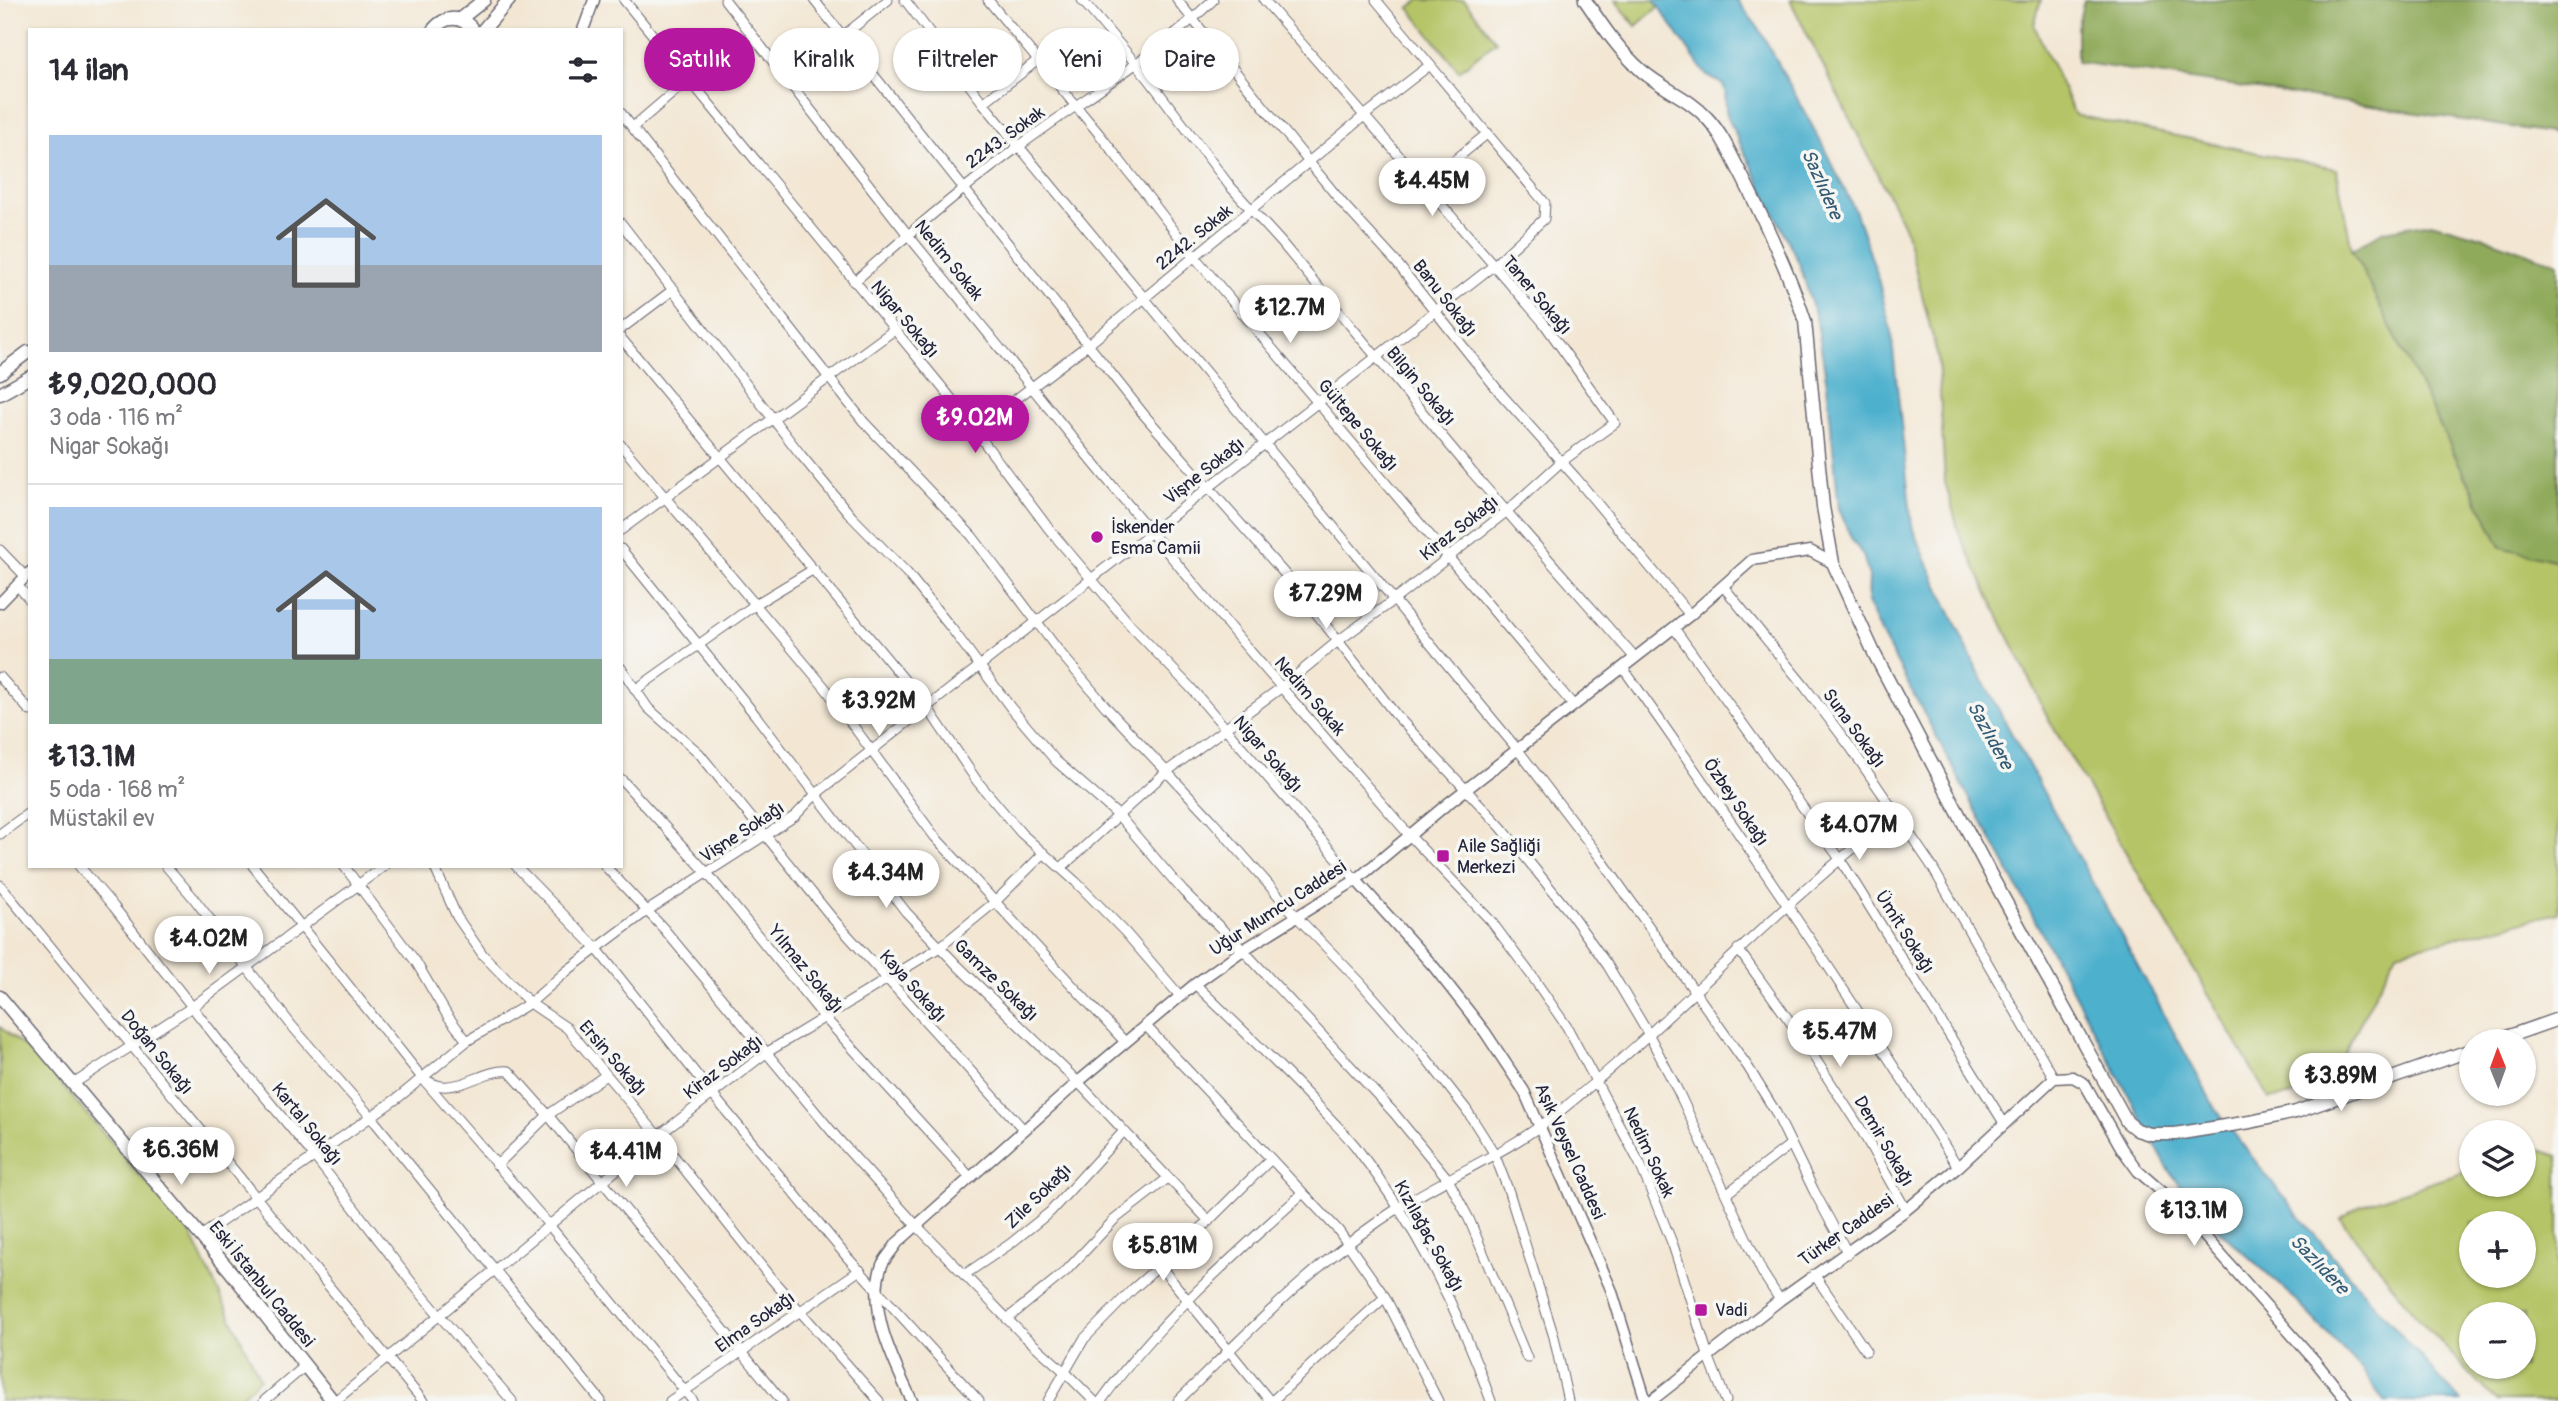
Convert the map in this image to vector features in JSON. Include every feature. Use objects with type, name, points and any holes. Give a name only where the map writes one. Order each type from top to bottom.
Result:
[{"type":"main road","points":[[460,19],[484,0]]},
{"type":"main road","points":[[485,28],[509,0]]},
{"type":"main road","points":[[1585,0],[1612,39],[1641,70],[1698,108],[1710,121],[1723,140],[1762,216],[1805,321],[1823,507],[1833,563],[1875,655],[1993,879],[2127,1122],[2137,1130],[2150,1134],[2180,1133],[2250,1122],[2296,1112],[2459,1054]]},
{"type":"main road","points":[[435,28],[445,20],[460,19],[472,28]]},
{"type":"main road","points":[[0,373],[28,353]]},
{"type":"main road","points":[[0,394],[28,378]]},
{"type":"main road","name":"Eski İstanbul Caddesi","points":[[0,998],[201,1236],[334,1401]]},
{"type":"main road","points":[[2529,1029],[2558,1019]]},
{"type":"street","points":[[584,28],[594,0]]},
{"type":"street","name":"Nigar Sokağı","points":[[624,0],[647,28]]},
{"type":"street","name":"Nedim Sokak","points":[[725,0],[769,54]]},
{"type":"street","points":[[814,0],[836,28]]},
{"type":"street","points":[[851,28],[888,0]]},
{"type":"street","points":[[905,0],[983,103],[1518,750],[1599,856],[1748,1067],[1775,1111],[1848,1254]]},
{"type":"street","name":"Gültepe Sokağı","points":[[988,0],[1036,58]]},
{"type":"street","name":"Bilgin Sokağı","points":[[1082,0],[1137,65],[1228,185],[1281,242],[1506,512],[1634,658]]},
{"type":"street","name":"Banu Sokağı","points":[[1177,0],[1501,394],[1690,615]]},
{"type":"street","name":"2243. Sokak","points":[[853,282],[964,187],[1137,65],[1213,0]]},
{"type":"street","name":"Taner Sokağı","points":[[1264,0],[1543,322],[1615,423]]},
{"type":"street","points":[[1376,0],[1488,134],[1424,185]]},
{"type":"street","points":[[983,103],[1036,62]]},
{"type":"street","name":"2242. Sokak","points":[[975,430],[1089,344],[1364,116],[1430,65]]},
{"type":"street","points":[[879,81],[1145,416],[1291,581],[1396,715],[1501,827],[1571,914],[1608,966],[1648,1035],[1679,1093],[1762,1272],[1780,1300]]},
{"type":"street","points":[[633,127],[675,91]]},
{"type":"street","name":"Nigar Sokağı","points":[[699,91],[975,430],[1049,529],[1132,627],[1190,687],[1356,880]]},
{"type":"street","name":"Nedim Sokak","points":[[798,91],[908,235],[1152,532],[1410,836],[1490,921],[1567,1027],[1640,1164],[1673,1245],[1708,1355],[1726,1401]]},
{"type":"street","name":"Gültepe Sokağı","points":[[1064,91],[1194,256],[1574,706]]},
{"type":"street","points":[[623,115],[863,421],[972,536],[1036,622],[1106,707],[1212,820],[1297,917],[1362,983],[1466,1109],[1494,1153],[1513,1205],[1554,1337],[1567,1401]]},
{"type":"street","name":"Vişne Sokağı","points":[[201,1236],[423,1079],[467,1041],[530,1003],[648,911],[795,816],[816,794],[1493,266],[1544,219],[1545,203],[1488,134]]},
{"type":"street","points":[[623,225],[852,517],[907,573],[1011,708],[1056,761],[1119,816],[1183,891],[1243,950],[1394,1113],[1448,1179],[1469,1219],[1527,1358]]},
{"type":"street","points":[[623,327],[674,289]]},
{"type":"street","points":[[623,529],[894,330]]},
{"type":"street","points":[[623,340],[927,707],[977,781],[1021,833],[1061,868],[1125,932],[1180,996]]},
{"type":"street","name":"Kiraz Sokağı","points":[[1061,868],[1166,772],[1394,600],[1506,512],[1561,462],[1615,423]]},
{"type":"street","points":[[623,446],[826,689],[935,837],[1125,1042]]},
{"type":"street","points":[[0,550],[28,574],[0,603]]},
{"type":"street","name":"Gamze Sokağı","points":[[623,551],[906,912],[1078,1082],[1209,1221]]},
{"type":"street","name":"Uğur Mumcu Caddesi","points":[[912,1401],[892,1360],[881,1326],[878,1289],[883,1265],[897,1242],[1078,1082],[1195,984],[1243,950],[1356,880],[1467,789],[1674,628],[1752,560],[1810,551],[1833,563]]},
{"type":"street","points":[[635,690],[755,604],[814,569]]},
{"type":"street","points":[[17,585],[28,598]]},
{"type":"street","name":"Suna Sokağı","points":[[1723,586],[1851,748],[1931,865],[2054,1078]]},
{"type":"street","name":"Ümit Sokağı","points":[[1674,628],[1840,859],[2004,1123]]},
{"type":"street","name":"Özbey Sokağı","points":[[1623,668],[1723,808],[1863,1017],[1958,1167]]},
{"type":"street","name":"Kaya Sokağı","points":[[623,670],[648,708],[699,753],[833,919],[1024,1130]]},
{"type":"street","points":[[0,677],[28,709]]},
{"type":"street","name":"Yılmaz Sokağı","points":[[623,781],[708,873],[825,1018],[970,1177]]},
{"type":"street","points":[[0,834],[28,813]]},
{"type":"street","points":[[1178,1401],[1292,1290],[1348,1244],[1399,1208],[1541,1127],[1596,1082],[1738,949],[1840,859],[1896,816]]},
{"type":"street","name":"Kiraz Sokağı","points":[[334,1401],[712,1094],[766,1053],[940,947],[995,902],[1044,853]]},
{"type":"street","name":"Kartal Sokağı","points":[[81,868],[314,1156],[412,1283],[512,1401]]},
{"type":"street","points":[[168,868],[292,1026],[371,1117],[601,1401]]},
{"type":"street","points":[[255,868],[423,1079],[549,1225],[693,1401]]},
{"type":"street","points":[[345,868],[416,962],[447,1015],[467,1041]]},
{"type":"street","points":[[73,1084],[192,1007],[381,868]]},
{"type":"street","name":"Ersin Sokağı","points":[[435,868],[457,916],[483,955],[530,1003],[567,1028],[658,1136],[770,1277],[879,1401]]},
{"type":"street","points":[[518,868],[597,949],[712,1094],[860,1270],[979,1401]]},
{"type":"street","points":[[607,868],[648,911],[838,1139],[916,1226],[1007,1319],[1094,1401]]},
{"type":"street","name":"Aşık Veysel Caddesi","points":[[1356,880],[1434,967],[1485,1032],[1524,1091],[1611,1289],[1648,1401]]},
{"type":"street","name":"Doğan Sokağı","points":[[0,885],[423,1401]]},
{"type":"street","name":"Demir Sokağı","points":[[1738,949],[1801,1037],[1856,1121],[1906,1210]]},
{"type":"street","name":"Kızılağaç Sokağı","points":[[1195,984],[1355,1146],[1399,1208],[1444,1293],[1480,1370],[1491,1401]]},
{"type":"street","points":[[1145,1025],[1338,1230],[1385,1297],[1438,1401]]},
{"type":"street","points":[[423,1079],[441,1086],[463,1083],[496,1070],[509,1071],[782,1401]]},
{"type":"street","points":[[497,1165],[548,1115],[606,1074]]},
{"type":"street","points":[[2054,1078],[2073,1077],[2085,1084],[2122,1149],[2138,1171],[2176,1204],[2347,1401]]},
{"type":"street","name":"Türker Caddesi","points":[[1648,1401],[1814,1274],[1848,1254],[1906,1210],[1958,1167],[2054,1078]]},
{"type":"street","name":"Zile Sokağı","points":[[964,1275],[1010,1244],[1050,1212],[1124,1131]]},
{"type":"street","points":[[1726,1194],[1791,1144]]},
{"type":"street","points":[[1048,1401],[1084,1339],[1271,1159]]},
{"type":"street","points":[[1007,1319],[1066,1271],[1114,1220],[1168,1178]]},
{"type":"street","points":[[1101,1401],[1130,1361],[1187,1300],[1303,1193]]},
{"type":"street","points":[[1160,1266],[1271,1401],[1385,1297]]},
{"type":"street","name":"Elma Sokağı","points":[[670,1401],[860,1270]]},
{"type":"street","points":[[1814,1274],[1866,1351]]},
{"type":"street","points":[[264,1401],[305,1366]]},
{"type":"green space","points":[[1420,0],[1464,0],[1496,41],[1459,71],[1409,8]]},
{"type":"green space","points":[[1615,0],[1654,0],[1658,7],[1636,26]]},
{"type":"green space","points":[[1790,0],[2041,0],[2034,25],[2075,115],[2336,169],[2352,250],[2501,547],[2558,561],[2558,913],[2397,952],[2325,1090],[2269,1099],[2049,720],[1960,536],[1945,482],[1938,358],[1905,228]]},
{"type":"green space","points":[[2084,0],[2558,0],[2558,134],[2077,62],[2077,28]]},
{"type":"green space","points":[[2431,223],[2493,240],[2558,264],[2558,561],[2501,547],[2352,250],[2384,231]]},
{"type":"green space","points":[[0,1027],[38,1058],[190,1232],[260,1378],[236,1401],[0,1401]]},
{"type":"green space","points":[[2536,1149],[2558,1156],[2558,1401],[2498,1401],[2475,1379],[2536,1379],[2536,1302],[2459,1302],[2459,1362],[2417,1317],[2340,1218],[2359,1206],[2459,1174],[2459,1197],[2536,1197]]},
{"type":"water","name":"Sazlıdere","points":[[1654,0],[1737,0],[1760,30],[1856,213],[1876,271],[1891,331],[1912,525],[1976,668],[2215,1108],[2334,1258],[2461,1401],[2384,1401],[2362,1370],[2286,1290],[2225,1236],[2187,1196],[2166,1165],[1882,635],[1868,602],[1869,577],[1863,555],[1852,540],[1839,509],[1827,385],[1817,322],[1800,265],[1729,121],[1725,88],[1706,75]]},
{"type":"place","name":"İskender Esma Camii","points":[[1097,537]]},
{"type":"place","name":"Aile Sağliği Merkezi","points":[[1443,856]]},
{"type":"place","name":"Vadi","points":[[1701,1310]]}]
